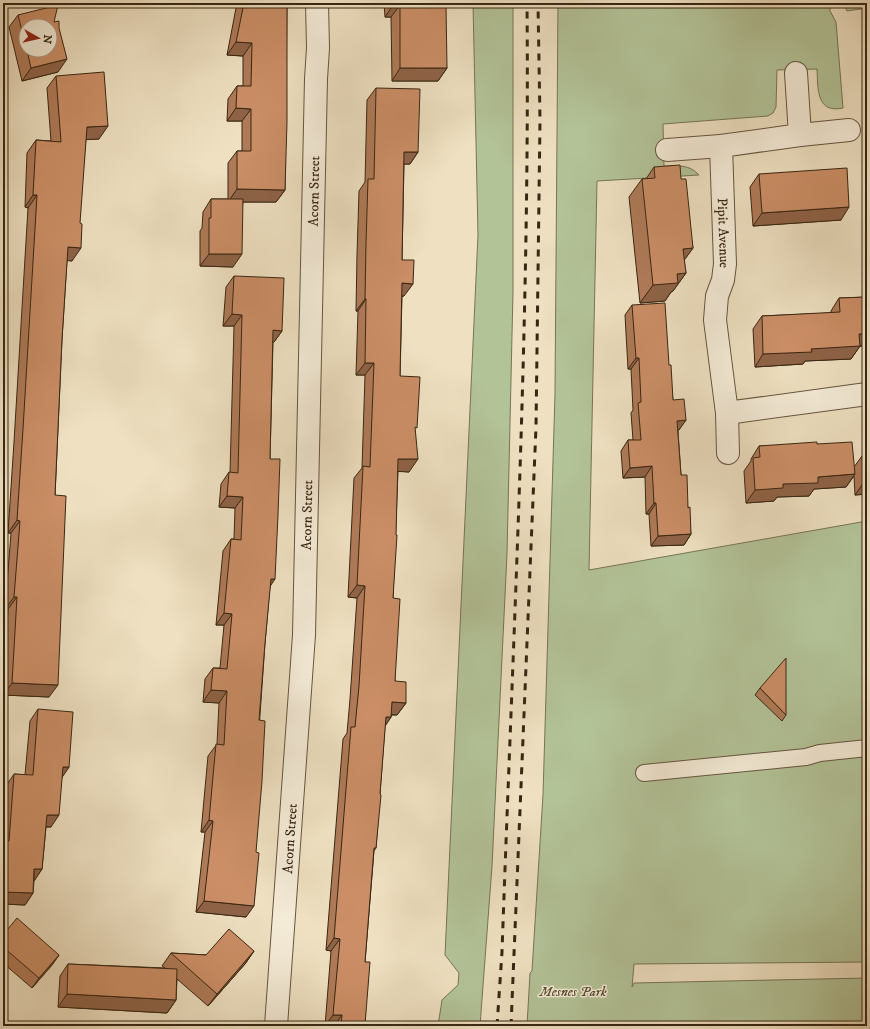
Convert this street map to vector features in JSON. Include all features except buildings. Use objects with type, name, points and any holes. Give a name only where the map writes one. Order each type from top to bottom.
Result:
[{"type":"street","name":"Acorn Street","points":[[276,1026],[304,635],[316,79],[318,48],[316,3]]},
{"type":"street","points":[[796,73],[800,135]]},
{"type":"street","points":[[667,150],[721,146],[848,130]]},
{"type":"street","name":"Pipit Avenue","points":[[721,146],[725,264],[723,280],[717,296],[715,320],[727,413],[728,453]]},
{"type":"street","points":[[727,413],[867,394]]},
{"type":"lane","points":[[644,773],[806,757],[820,753],[867,748]]},
{"type":"green space","points":[[473,3],[513,3],[513,291],[507,554],[492,866],[480,1026],[438,1026],[442,1000],[458,985],[459,973],[445,955],[478,235]]},
{"type":"green space","name":"Mesnes Park","points":[[558,3],[867,3],[867,8],[847,11],[845,6],[830,6],[830,11],[836,22],[843,108],[834,109],[823,103],[820,98],[817,69],[777,70],[776,107],[773,113],[768,116],[663,124],[664,166],[687,167],[699,175],[597,181],[589,570],[867,521],[867,962],[634,964],[632,987],[634,983],[867,978],[867,1026],[527,1026],[543,795],[555,394]]},
{"type":"railway","points":[[497,1026],[502,952],[520,478],[526,240],[527,3]]},
{"type":"railway","points":[[511,1026],[536,427],[540,120],[538,3]]}]
